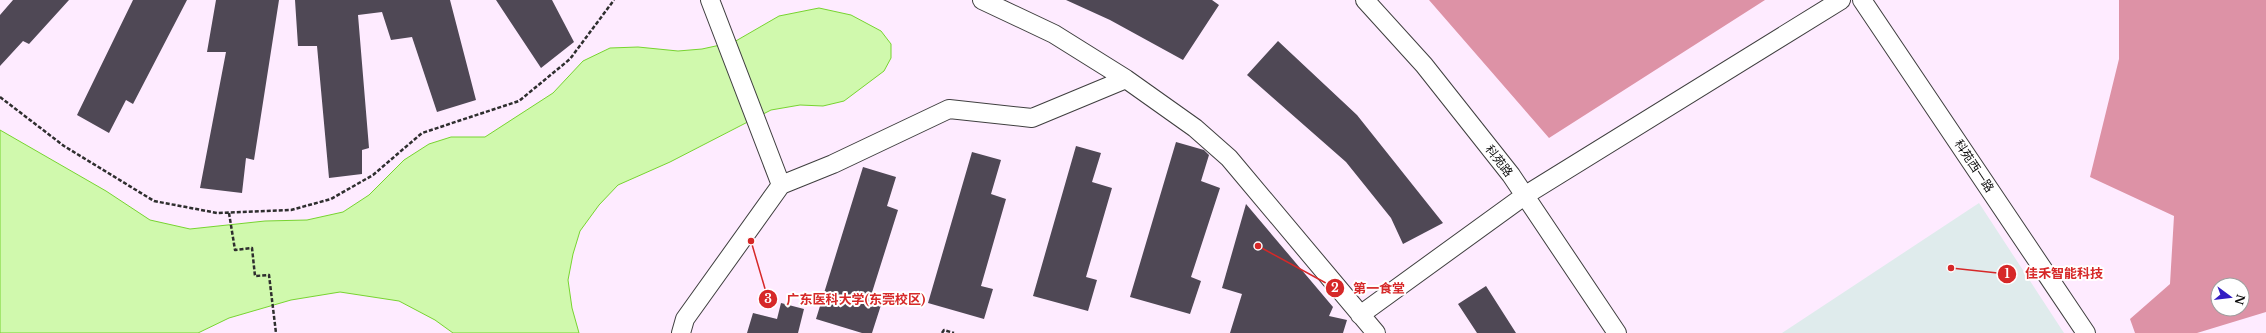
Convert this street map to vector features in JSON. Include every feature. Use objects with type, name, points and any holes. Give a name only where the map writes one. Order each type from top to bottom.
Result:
[{"type":"street","points":[[710,0],[780,185]]},
{"type":"street","points":[[982,0],[1054,34],[1126,79],[1195,128],[1229,158],[1327,272],[1360,315],[1376,333]]},
{"type":"street","name":"科苑路","points":[[1365,0],[1424,65],[1511,175],[1617,333]]},
{"type":"street","points":[[1360,315],[1524,196],[1841,0]]},
{"type":"street","name":"科苑西一路","points":[[1862,0],[2086,333]]},
{"type":"street","points":[[681,333],[685,319],[780,185],[833,164],[949,109],[1032,118],[1126,79]]},
{"type":"path","points":[[0,98],[64,146],[154,201],[216,213],[291,210],[331,199],[373,175],[422,133],[519,101],[570,59],[614,0]]},
{"type":"path","points":[[229,213],[235,250],[252,248],[255,276],[269,275],[276,333]]},
{"type":"path","points":[[942,333],[944,330],[954,333]]},
{"type":"shaded area","points":[[1429,0],[1765,0],[1549,138]]},
{"type":"shaded area","points":[[2119,0],[2266,0],[2266,312],[2250,317],[2250,277],[2210,277],[2210,317],[2250,317],[2197,333],[2135,333],[2130,319],[2170,284],[2174,216],[2090,177],[2119,59]]},
{"type":"shaded area","points":[[819,8],[851,15],[881,31],[891,44],[891,58],[884,71],[844,101],[823,106],[800,105],[771,110],[670,162],[618,185],[599,205],[580,231],[573,254],[568,280],[572,308],[579,333],[453,333],[435,320],[399,301],[340,292],[291,300],[229,318],[198,333],[0,333],[0,130],[106,191],[150,220],[190,229],[265,221],[307,220],[343,212],[369,195],[404,160],[429,144],[451,137],[485,137],[553,93],[583,61],[610,48],[638,47],[678,51],[702,49],[734,42],[779,16]]},
{"type":"shaded area","points":[[1979,203],[2064,333],[1782,333]]},
{"type":"building","points":[[13,0],[69,0],[29,44],[23,41],[0,66],[0,15]]},
{"type":"building","points":[[133,0],[187,0],[133,104],[126,100],[109,133],[77,115]]},
{"type":"building","points":[[216,0],[279,0],[254,160],[246,158],[242,193],[200,188],[226,52],[207,52]]},
{"type":"building","points":[[295,0],[450,0],[476,100],[437,112],[412,37],[391,40],[382,12],[358,15],[369,148],[362,150],[362,174],[329,178],[317,46],[298,46]]},
{"type":"building","points":[[496,0],[552,0],[574,42],[541,68]]},
{"type":"building","points":[[1066,0],[1212,0],[1219,5],[1183,60],[1110,20]]},
{"type":"building","points":[[1278,41],[1357,115],[1443,223],[1403,244],[1391,218],[1346,162],[1247,75]]},
{"type":"building","points":[[1176,142],[1204,150],[1209,155],[1201,181],[1220,188],[1191,277],[1201,281],[1190,314],[1130,297]]},
{"type":"building","points":[[1076,146],[1101,153],[1092,182],[1112,188],[1086,277],[1097,280],[1088,311],[1033,296]]},
{"type":"building","points":[[972,152],[1001,160],[991,194],[1006,199],[981,286],[993,289],[984,319],[928,303]]},
{"type":"building","points":[[863,167],[896,177],[887,206],[898,210],[869,302],[881,305],[872,333],[862,333],[816,319]]},
{"type":"building","points":[[1246,204],[1333,307],[1329,316],[1347,320],[1343,333],[1230,333],[1242,294],[1222,288]]},
{"type":"building","points":[[1486,286],[1516,333],[1477,333],[1458,304]]},
{"type":"building","points":[[781,303],[804,309],[798,333],[747,333],[753,313],[777,319]]},
{"type":"place","name":"广东医科大学(东莞校区)","points":[[751,241]]},
{"type":"place","name":"第一食堂","points":[[1258,246]]},
{"type":"place","name":"佳禾智能科技","points":[[1951,268]]}]
